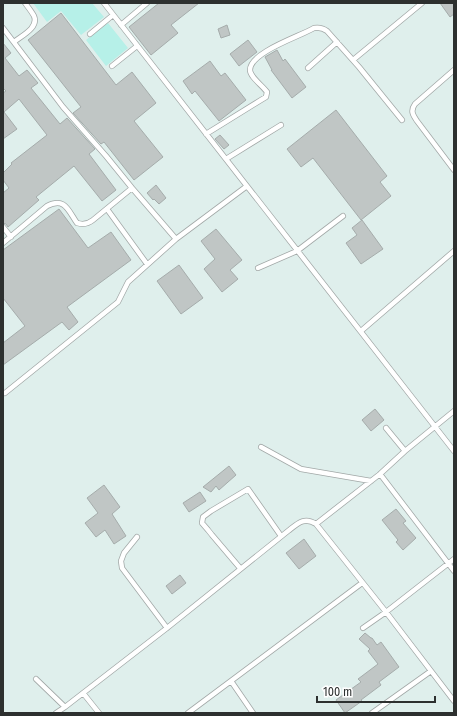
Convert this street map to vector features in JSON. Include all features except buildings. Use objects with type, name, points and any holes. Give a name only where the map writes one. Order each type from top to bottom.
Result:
[{"type":"lane","points":[[14,42],[30,30],[34,25],[34,15],[25,3]]},
{"type":"lane","points":[[104,3],[454,451]]},
{"type":"lane","points":[[121,25],[147,3]]},
{"type":"lane","points":[[353,60],[422,3]]},
{"type":"lane","points":[[90,34],[113,15]]},
{"type":"lane","points":[[206,134],[266,97],[267,92],[264,87],[252,76],[250,69],[253,61],[257,57],[269,49],[319,27],[324,29],[337,42],[402,120]]},
{"type":"lane","points":[[3,28],[63,108],[176,238]]},
{"type":"lane","points":[[308,68],[337,42]]},
{"type":"lane","points":[[112,66],[138,46]]},
{"type":"lane","points":[[454,70],[415,104],[412,111],[417,121],[454,170]]},
{"type":"lane","points":[[226,159],[281,125]]},
{"type":"lane","points":[[5,393],[118,302],[128,282],[176,238],[247,186]]},
{"type":"lane","points":[[3,243],[47,206],[53,203],[59,203],[65,206],[77,223],[82,225],[89,223],[132,188]]},
{"type":"lane","points":[[107,208],[147,264]]},
{"type":"lane","points":[[258,268],[297,251],[343,216]]},
{"type":"lane","points":[[3,227],[11,237]]},
{"type":"lane","points":[[361,332],[454,252]]},
{"type":"lane","points":[[316,524],[380,474],[405,451],[454,411]]},
{"type":"lane","points":[[386,428],[405,451]]},
{"type":"lane","points":[[261,447],[301,469],[371,481]]},
{"type":"lane","points":[[380,474],[454,571]]},
{"type":"lane","points":[[240,568],[202,523],[203,517],[248,489],[281,536]]},
{"type":"lane","points":[[56,713],[167,628],[281,536],[304,520],[311,521],[316,524],[454,701]]},
{"type":"lane","points":[[136,537],[124,553],[121,561],[122,568],[167,628]]},
{"type":"lane","points":[[363,628],[454,559]]},
{"type":"lane","points":[[188,713],[362,583]]},
{"type":"lane","points":[[372,713],[431,671]]},
{"type":"lane","points":[[36,679],[65,707]]},
{"type":"lane","points":[[231,681],[253,713]]},
{"type":"lane","points":[[83,693],[99,713]]},
{"type":"shaded area","points":[[3,3],[454,3],[454,713],[3,713]]},
{"type":"shaded area","points":[[33,3],[92,3],[104,17],[81,35],[61,11],[47,22]]},
{"type":"shaded area","points":[[108,23],[128,48],[106,66],[86,40]]}]
